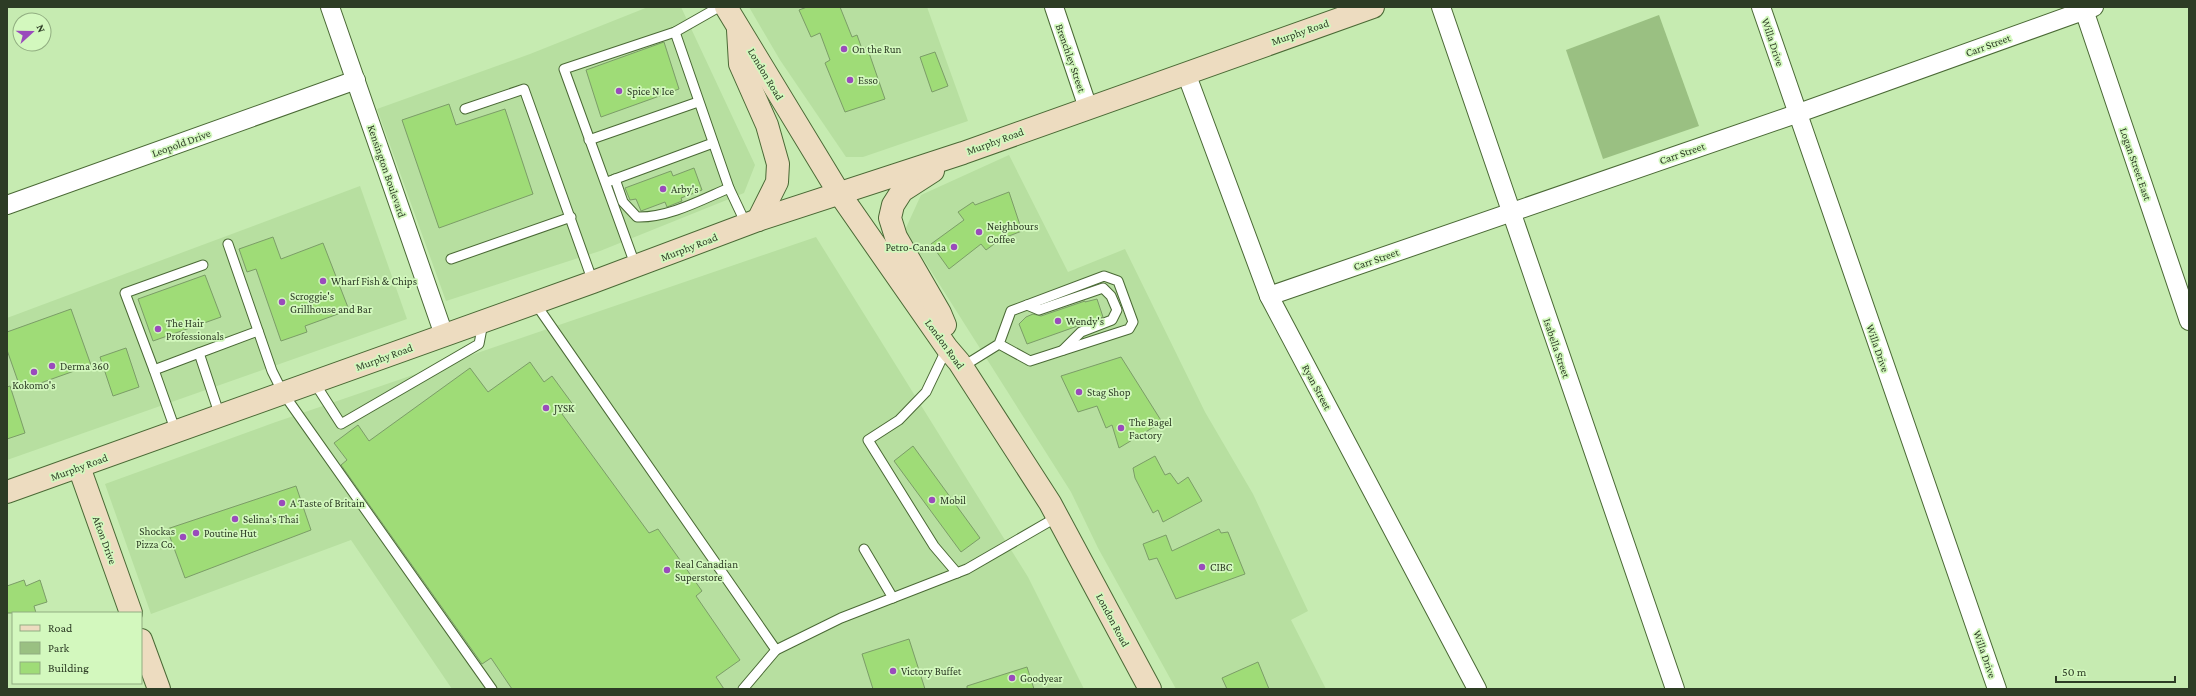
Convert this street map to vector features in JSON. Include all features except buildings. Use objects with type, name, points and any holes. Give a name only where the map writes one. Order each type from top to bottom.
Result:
[{"type":"street","name":"Kensington Boulevard","points":[[330,7],[444,335]]},
{"type":"street","name":"London Road","points":[[726,7],[839,193],[956,359],[1038,482],[1058,516],[1150,689]]},
{"type":"street","name":"Brenchley Street","points":[[1054,7],[1088,108]]},
{"type":"street","name":"Murphy Road","points":[[7,492],[636,267],[752,222],[963,153],[1186,72],[1373,7]]},
{"type":"street","name":"Isabella Street","points":[[1441,7],[1510,212],[1675,689]]},
{"type":"street","name":"Willa Drive","points":[[1761,7],[1796,114],[1997,689]]},
{"type":"street","name":"Carr Street","points":[[1269,296],[1796,114],[2087,8]]},
{"type":"street","name":"Logan Street East","points":[[2087,8],[2189,321]]},
{"type":"street","points":[[737,26],[740,64],[766,125],[778,164],[777,182],[752,222]]},
{"type":"street","name":"Ryan Street","points":[[1186,72],[1269,296],[1477,689]]},
{"type":"street","name":"Leopold Drive","points":[[7,205],[356,80]]},
{"type":"street","points":[[956,359],[940,313],[896,236],[890,218],[893,205],[902,191],[963,153]]},
{"type":"street","name":"Afton Drive","points":[[79,467],[131,612]]},
{"type":"street","points":[[142,643],[159,689]]},
{"type":"lane","points":[[636,267],[564,69],[675,32],[719,7]]},
{"type":"lane","points":[[675,32],[729,188],[752,222]]},
{"type":"lane","points":[[466,109],[524,90],[593,282]]},
{"type":"lane","points":[[589,140],[698,102]]},
{"type":"lane","points":[[605,183],[713,142]]},
{"type":"lane","points":[[615,180],[623,202],[637,217],[649,217],[683,207],[729,188]]},
{"type":"lane","points":[[451,259],[570,217]]},
{"type":"lane","points":[[228,244],[272,371],[283,393],[492,689]]},
{"type":"lane","points":[[176,432],[125,293],[203,265]]},
{"type":"lane","points":[[957,573],[934,546],[868,440],[900,420],[956,359],[999,344],[1030,361],[1129,329],[1133,322],[1118,281],[1104,276],[1011,311],[999,344]]},
{"type":"lane","points":[[1027,305],[1039,310],[1103,288],[1111,296],[1117,310],[1112,320],[1081,332],[1062,351]]},
{"type":"lane","points":[[535,303],[776,650]]},
{"type":"lane","points":[[314,382],[341,424],[479,344],[484,321]]},
{"type":"lane","points":[[154,370],[258,331]]},
{"type":"lane","points":[[199,353],[220,416]]},
{"type":"lane","points":[[744,689],[776,650],[840,618],[957,573],[1058,516]]},
{"type":"lane","points":[[864,549],[893,598]]},
{"type":"shaded area","points":[[648,7],[681,7],[755,165],[744,193],[600,251],[446,301],[377,109],[530,54]]},
{"type":"shaded area","points":[[749,7],[927,7],[968,121],[863,157],[846,157],[780,60]]},
{"type":"shaded area","points":[[1009,155],[1068,272],[1125,249],[1205,412],[1253,494],[1308,611],[1291,620],[1326,689],[1176,689],[1098,548],[1071,492],[905,230],[921,195]]},
{"type":"shaded area","points":[[360,186],[407,319],[7,460],[7,318]]},
{"type":"shaded area","points":[[816,237],[1028,577],[1084,689],[452,689],[351,540],[151,614],[105,484],[273,423]]},
{"type":"green space","points":[[1659,15],[1699,126],[1603,159],[1566,50]]},
{"type":"place","name":"On the Run","points":[[844,49]]},
{"type":"place","name":"Esso","points":[[850,80]]},
{"type":"place","name":"Spice N Ice","points":[[619,91]]},
{"type":"place","name":"Arby's","points":[[663,189]]},
{"type":"place","name":"Neighbours Coffee","points":[[979,232]]},
{"type":"place","name":"Petro-Canada","points":[[954,247]]},
{"type":"place","name":"Wharf Fish & Chips","points":[[323,281]]},
{"type":"place","name":"Scroggie's Grillhouse and Bar","points":[[282,302]]},
{"type":"place","name":"Wendy's","points":[[1058,321]]},
{"type":"place","name":"The Hair Professionals","points":[[158,329]]},
{"type":"place","name":"Derma 360","points":[[52,366]]},
{"type":"place","name":"Kokomo's","points":[[34,372]]},
{"type":"place","name":"Stag Shop","points":[[1079,392]]},
{"type":"place","name":"JYSK","points":[[546,408]]},
{"type":"place","name":"The Bagel Factory","points":[[1121,428]]},
{"type":"place","name":"Mobil","points":[[932,500]]},
{"type":"place","name":"A Taste of Britain","points":[[282,503]]},
{"type":"place","name":"Selina's Thai","points":[[235,519]]},
{"type":"place","name":"Poutine Hut","points":[[196,533]]},
{"type":"place","name":"Shockas Pizza Co.","points":[[183,537]]},
{"type":"place","name":"CIBC","points":[[1202,567]]},
{"type":"place","name":"Real Canadian Superstore","points":[[667,570]]},
{"type":"place","name":"Victory Buffet","points":[[893,671]]},
{"type":"place","name":"Goodyear","points":[[1012,678]]}]
